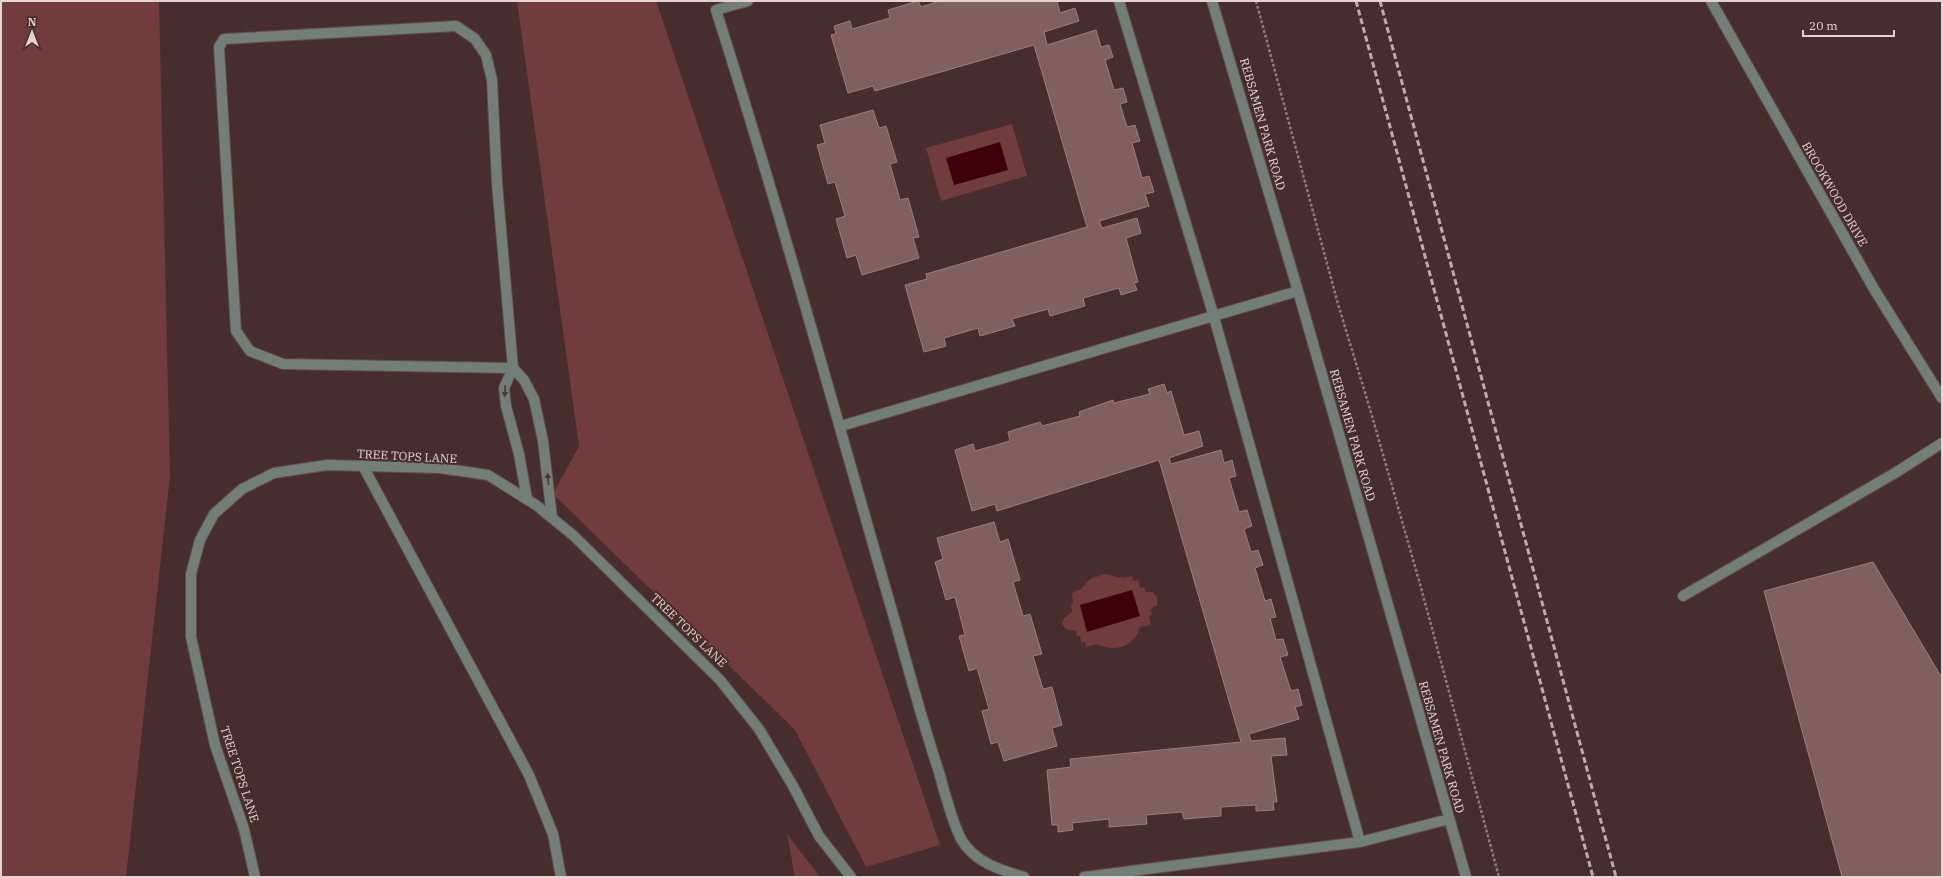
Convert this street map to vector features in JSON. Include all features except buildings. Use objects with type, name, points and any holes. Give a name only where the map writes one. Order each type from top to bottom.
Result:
[{"type":"street","points":[[748,1],[714,6],[754,130],[795,277],[841,426],[933,753],[962,840],[978,859],[1004,871],[1024,877]]},
{"type":"street","points":[[1119,1],[1214,317],[1360,842]]},
{"type":"street","name":"REBSAMEN PARK ROAD","points":[[1212,1],[1298,291],[1466,877]]},
{"type":"street","name":"BROOKWOOD DRIVE","points":[[1711,1],[1874,289],[1942,398]]},
{"type":"street","points":[[527,499],[521,461],[506,406],[504,388],[513,368],[497,183],[492,80],[486,55],[475,39],[456,26],[224,39],[219,47],[236,331],[250,351],[283,364],[513,368],[524,380],[534,399],[544,448],[552,518]]},
{"type":"street","points":[[841,426],[1298,291]]},
{"type":"street","points":[[1683,596],[1895,473],[1942,443]]},
{"type":"street","name":"TREE TOPS LANE","points":[[254,877],[244,829],[214,745],[191,637],[191,574],[198,547],[214,514],[242,489],[274,473],[327,465],[440,468],[488,475],[527,499],[552,518],[574,536],[720,680],[759,729],[793,786],[818,836],[851,877]]},
{"type":"street","points":[[363,466],[529,775],[553,834],[561,877]]},
{"type":"street","points":[[1084,877],[1360,842],[1449,819]]},
{"type":"path","points":[[1256,1],[1338,304],[1418,576],[1499,877]]},
{"type":"shaded area","points":[[1,1],[159,1],[170,476],[126,877],[1,877]]},
{"type":"shaded area","points":[[517,1],[656,1],[940,845],[866,867],[795,730],[553,494],[579,446]]},
{"type":"shaded area","points":[[1012,124],[1027,176],[941,201],[926,148]]},
{"type":"shaded area","points":[[1000,142],[1008,170],[954,185],[946,158]]},
{"type":"shaded area","points":[[1105,574],[1123,578],[1132,576],[1134,581],[1138,580],[1140,588],[1144,587],[1146,592],[1153,592],[1157,597],[1157,605],[1150,610],[1152,615],[1149,616],[1151,625],[1140,627],[1134,639],[1129,644],[1117,648],[1104,647],[1097,644],[1086,647],[1085,642],[1081,642],[1080,636],[1077,636],[1076,631],[1066,629],[1062,624],[1064,618],[1072,612],[1072,593],[1081,589],[1090,579]]},
{"type":"shaded area","points":[[1132,590],[1140,616],[1087,632],[1080,605]]},
{"type":"shaded area","points":[[787,834],[820,877],[795,877]]},
{"type":"railway","points":[[1356,1],[1593,877]]},
{"type":"railway","points":[[1380,1],[1616,877]]}]
